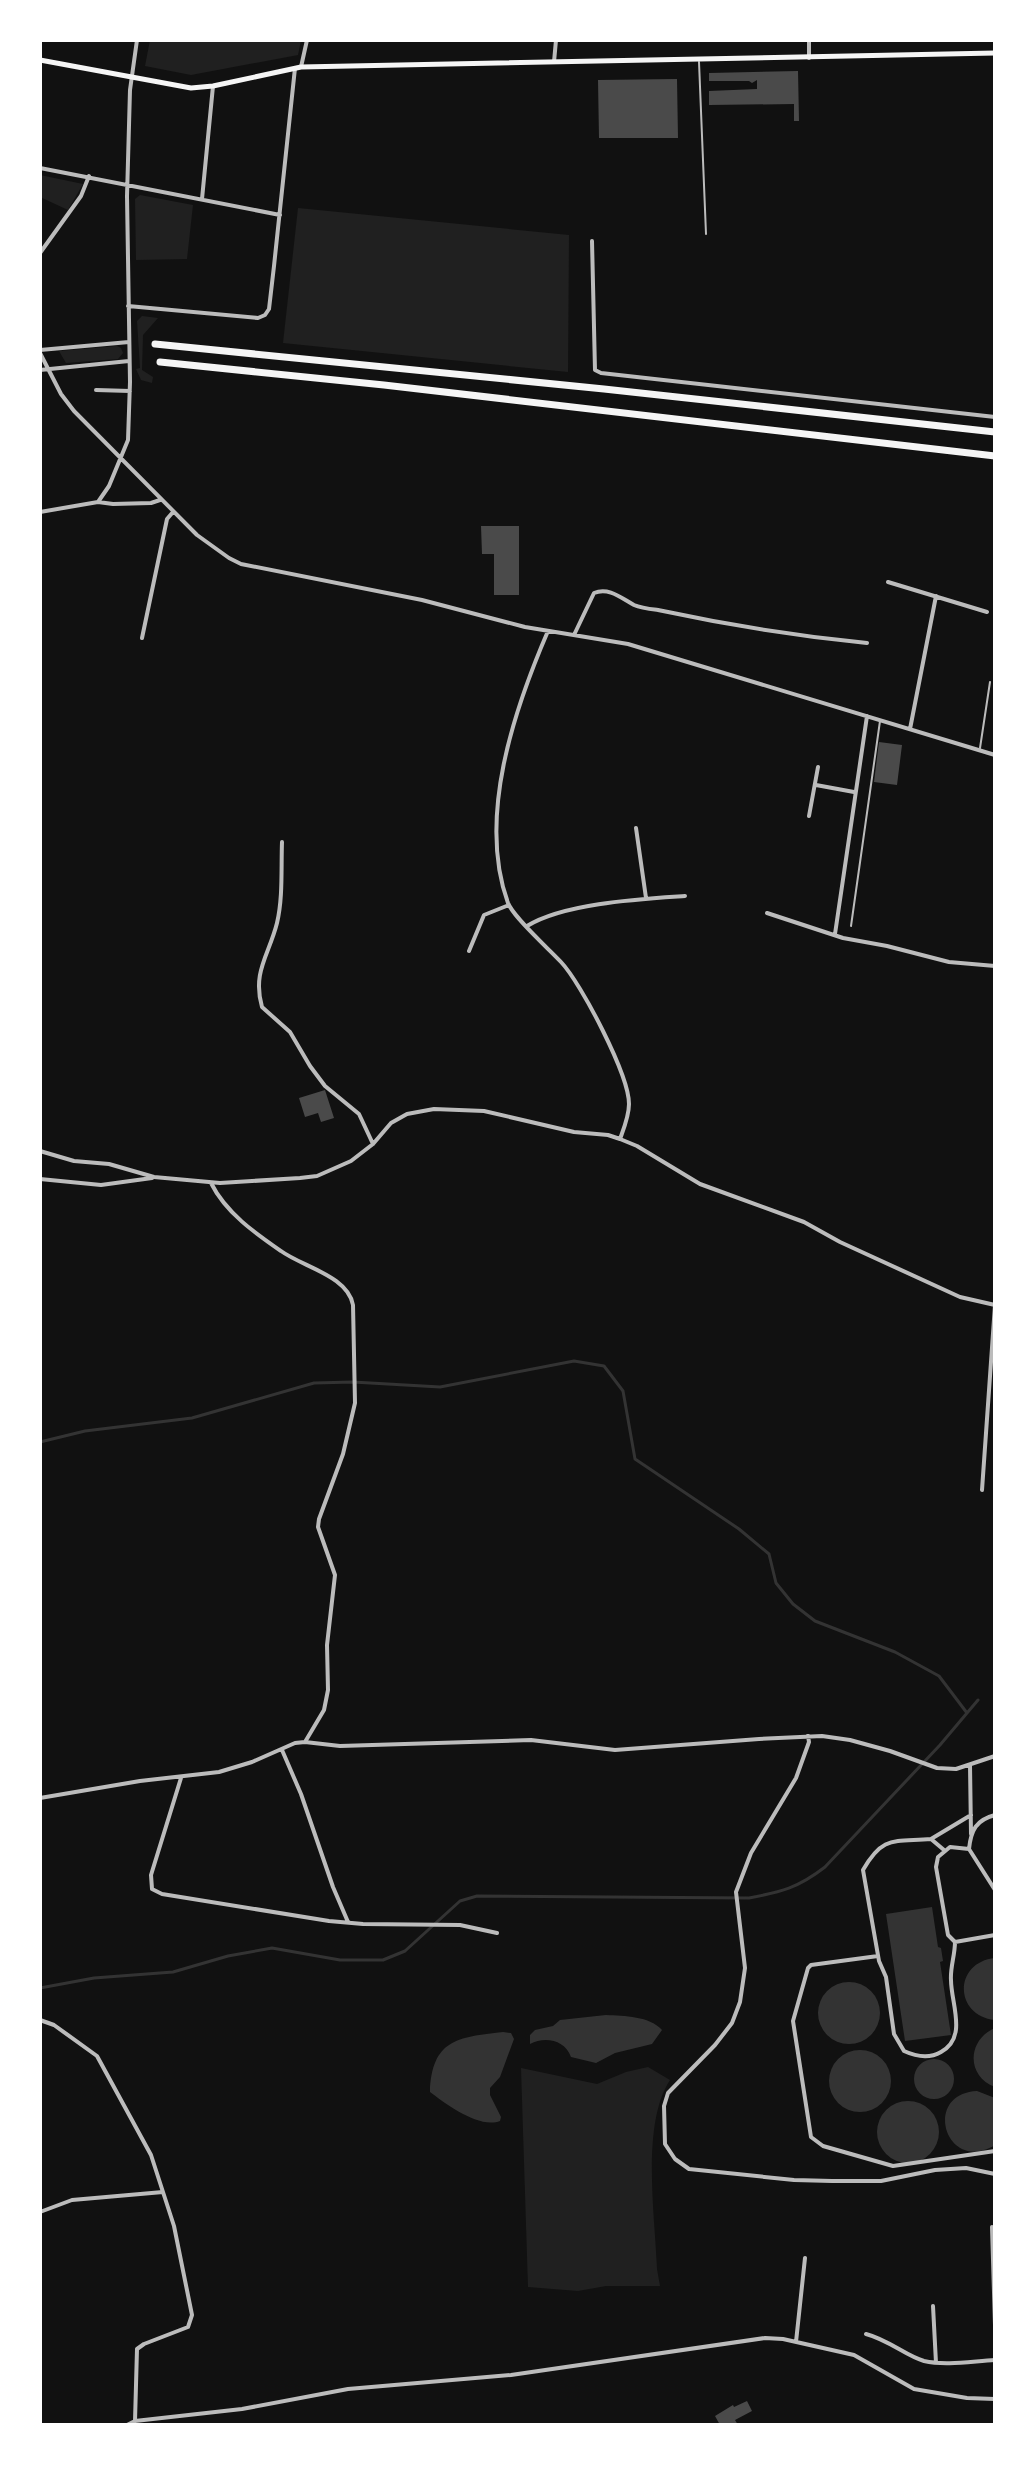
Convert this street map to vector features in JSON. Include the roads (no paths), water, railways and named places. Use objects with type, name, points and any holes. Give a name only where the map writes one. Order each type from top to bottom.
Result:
[{"type":"highway","points":[[155,344],[995,432]]},
{"type":"highway","points":[[160,362],[995,456]]},
{"type":"main road","points":[[40,60],[191,88],[298,68],[995,53]]},
{"type":"street","points":[[98,502],[109,486],[128,440],[127,184],[132,77],[137,40]]},
{"type":"street","points":[[128,306],[258,318],[265,315],[269,309],[298,68],[307,40]]},
{"type":"street","points":[[554,62],[556,40]]},
{"type":"street","points":[[809,40],[809,58]]},
{"type":"street","points":[[202,199],[213,86]]},
{"type":"street","points":[[40,168],[280,215]]},
{"type":"street","points":[[40,253],[76,204],[89,176]]},
{"type":"street","points":[[592,241],[595,370],[601,373],[995,417]]},
{"type":"street","points":[[129,342],[40,352],[61,394],[74,411],[206,543],[241,564],[649,650],[995,755]]},
{"type":"street","points":[[40,370],[129,361]]},
{"type":"street","points":[[96,390],[130,391]]},
{"type":"street","points":[[40,512],[98,502],[151,503],[161,499]]},
{"type":"street","points":[[142,638],[167,519],[173,512]]},
{"type":"street","points":[[888,582],[987,612]]},
{"type":"street","points":[[574,635],[594,593],[599,591],[609,592],[637,606],[709,621],[867,643]]},
{"type":"street","points":[[910,729],[936,596]]},
{"type":"street","points":[[548,631],[522,695],[496,817],[496,842],[509,905],[564,965],[616,1060],[628,1092],[629,1104],[620,1139]]},
{"type":"street","points":[[835,934],[867,716]]},
{"type":"street","points":[[809,816],[818,767]]},
{"type":"street","points":[[816,785],[854,792]]},
{"type":"street","points":[[636,828],[646,898]]},
{"type":"street","points":[[282,842],[277,924],[259,972],[262,1007],[290,1032],[325,1086],[359,1114],[373,1144]]},
{"type":"street","points":[[527,926],[550,915],[576,909],[646,898],[685,896]]},
{"type":"street","points":[[469,951],[484,915],[509,905]]},
{"type":"street","points":[[767,913],[843,938],[949,962],[995,966]]},
{"type":"street","points":[[40,1151],[74,1161],[109,1164],[154,1177],[211,1183],[317,1176],[351,1161],[399,1119],[434,1109],[484,1111],[620,1139],[700,1184],[804,1222],[840,1242],[960,1297],[995,1305],[982,1490]]},
{"type":"street","points":[[40,1179],[101,1185],[154,1177]]},
{"type":"street","points":[[211,1183],[240,1220],[284,1254],[347,1290],[353,1305],[355,1403],[348,1437],[318,1527],[335,1575],[327,1645],[328,1690],[324,1710],[305,1742]]},
{"type":"street","points":[[808,1736],[809,1742],[796,1778],[751,1853],[736,1892],[745,1968],[740,2002],[724,2034],[668,2093],[664,2106],[665,2144],[675,2159],[689,2169],[794,2180],[881,2181],[935,2170],[966,2168],[995,2174]]},
{"type":"street","points":[[40,1798],[140,1781],[219,1772],[305,1742],[340,1746],[531,1740],[615,1750],[808,1736],[850,1740],[932,1766],[956,1769],[995,1756]]},
{"type":"street","points":[[282,1750],[348,1922]]},
{"type":"street","points":[[970,1765],[969,1849],[995,1890]]},
{"type":"street","points":[[181,1778],[151,1875],[152,1889],[162,1894],[348,1922],[460,1925],[497,1933]]},
{"type":"street","points":[[955,1942],[950,1978],[957,2029],[954,2039],[938,2054],[926,2057],[904,2051],[894,2034],[886,1977],[878,1956],[863,1870],[878,1847],[892,1842],[931,1839],[971,1815]]},
{"type":"street","points":[[971,1834],[981,1819],[995,1815]]},
{"type":"street","points":[[931,1839],[944,1850]]},
{"type":"street","points":[[955,1942],[948,1935],[936,1867],[938,1857],[944,1850],[950,1847],[969,1849]]},
{"type":"street","points":[[955,1942],[995,1935]]},
{"type":"street","points":[[878,1956],[811,1965],[808,1968],[793,2021],[811,2137],[823,2146],[893,2166],[995,2151]]},
{"type":"street","points":[[40,2020],[54,2025],[97,2056],[151,2155],[164,2192],[187,2282],[192,2315],[188,2327],[137,2349],[135,2421]]},
{"type":"street","points":[[40,2212],[72,2200],[112,2194],[164,2192]]},
{"type":"street","points":[[992,2227],[995,2325]]},
{"type":"street","points":[[796,2342],[805,2258]]},
{"type":"street","points":[[933,2306],[936,2363]]},
{"type":"street","points":[[866,2334],[882,2338],[920,2360],[936,2363],[995,2360]]},
{"type":"street","points":[[127,2425],[135,2421],[242,2409],[348,2389],[511,2375],[765,2338],[854,2355],[914,2389],[967,2398],[995,2399]]},
{"type":"lane","points":[[699,61],[706,234]]},
{"type":"lane","points":[[979,750],[990,682]]},
{"type":"lane","points":[[851,926],[881,720]]},
{"type":"waterway","points":[[40,1442],[85,1431],[192,1418],[314,1383],[440,1387],[574,1361],[604,1366],[623,1391],[635,1459],[739,1529],[769,1554],[776,1583],[793,1604],[815,1621],[895,1652],[939,1676],[967,1713]]},
{"type":"waterway","points":[[40,1988],[94,1978],[173,1972],[228,1956],[272,1948],[340,1960],[383,1960],[405,1951],[460,1901],[477,1896],[749,1898],[780,1891],[806,1880],[825,1867],[978,1700]]}]
